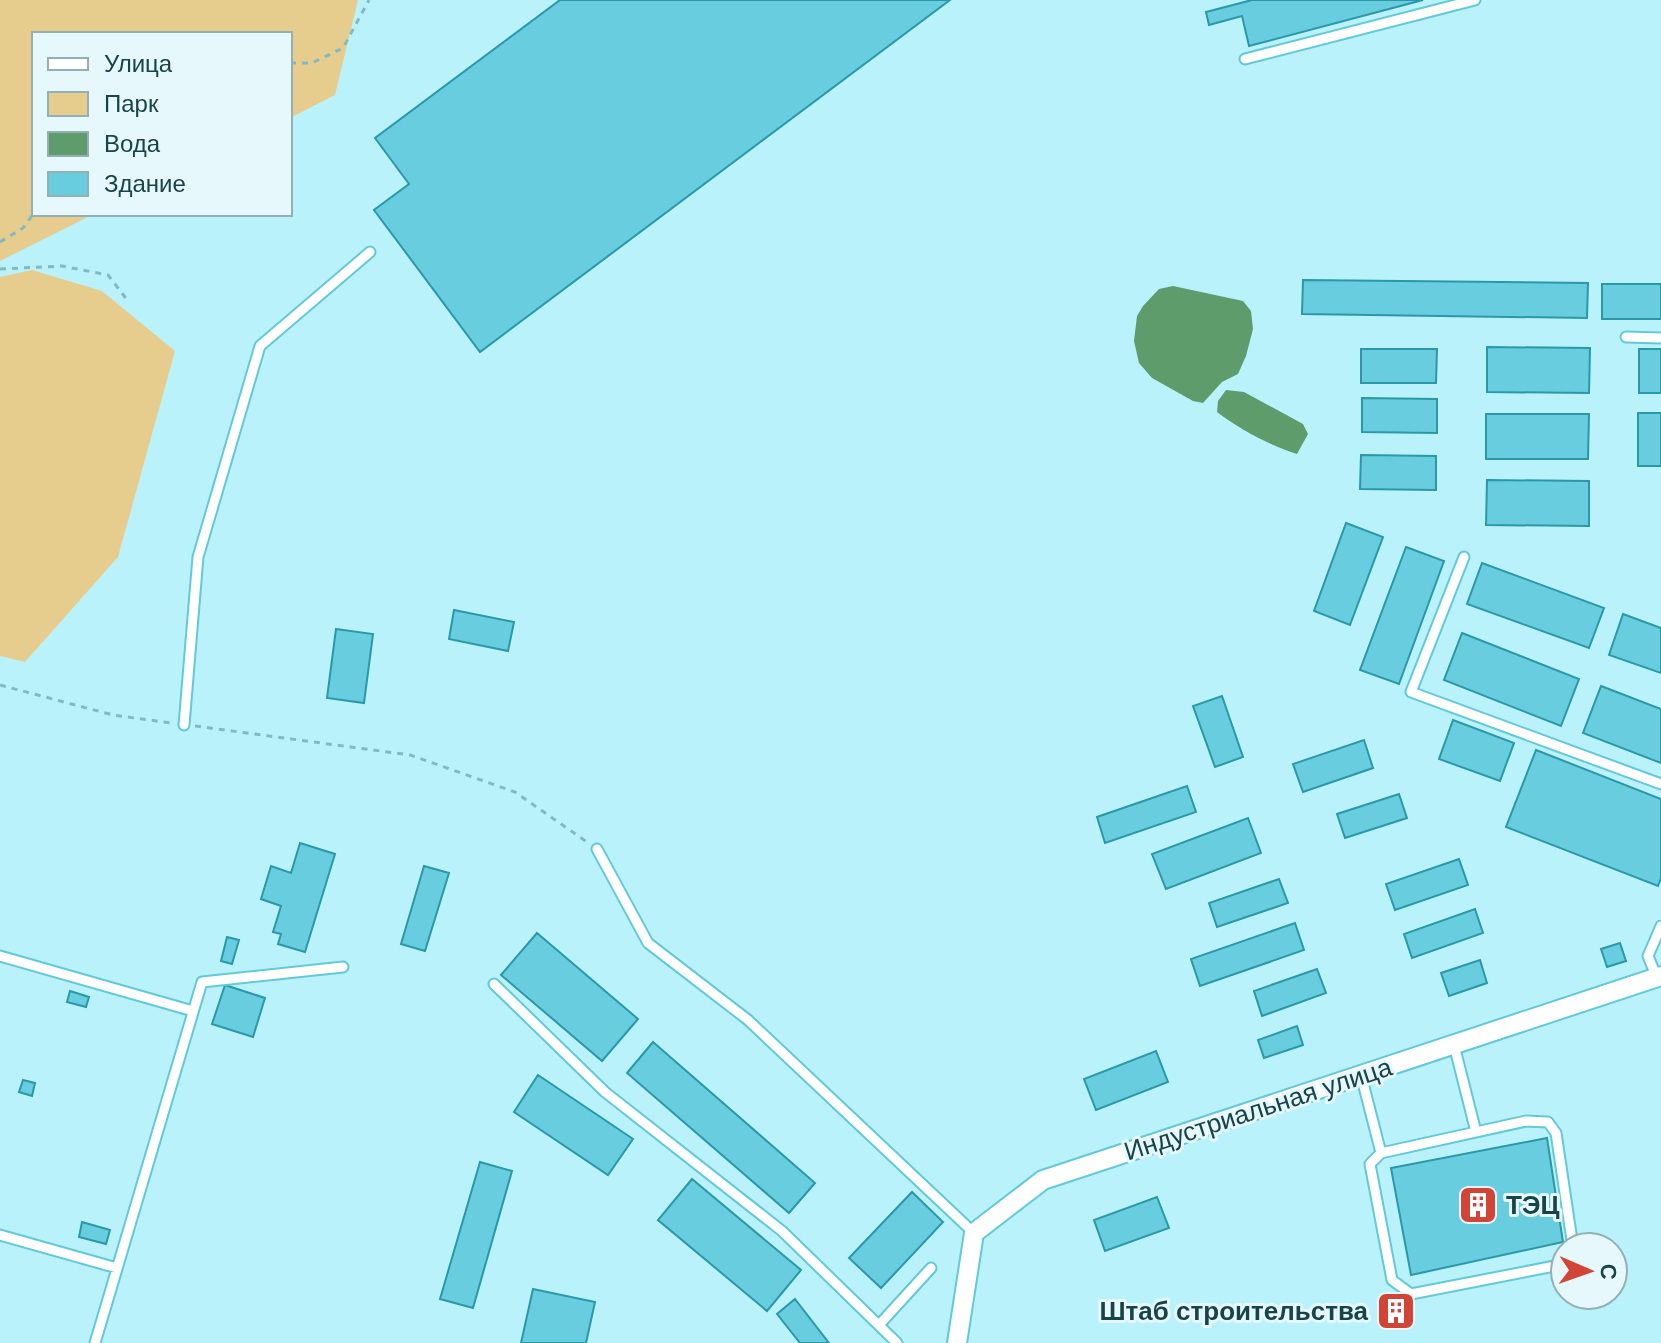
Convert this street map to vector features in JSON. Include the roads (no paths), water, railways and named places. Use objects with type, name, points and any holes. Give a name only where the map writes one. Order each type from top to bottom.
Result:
[{"type":"street","name":"Индустриальная улица","points":[[974,1233],[1043,1180],[1659,977]]},
{"type":"street","points":[[957,1343],[974,1233]]},
{"type":"lane","points":[[1245,59],[1475,0]]},
{"type":"lane","points":[[184,725],[198,557],[260,346],[370,252]]},
{"type":"lane","points":[[1626,337],[1661,338]]},
{"type":"lane","points":[[1464,557],[1411,692],[1661,784]]},
{"type":"lane","points":[[597,849],[648,943],[748,1020],[974,1233]]},
{"type":"lane","points":[[1659,977],[1648,956],[1661,926]]},
{"type":"lane","points":[[0,956],[193,1011]]},
{"type":"lane","points":[[95,1343],[202,982],[343,967]]},
{"type":"lane","points":[[494,984],[605,1092],[782,1231],[897,1343]]},
{"type":"lane","points":[[1454,1045],[1476,1132]]},
{"type":"lane","points":[[1361,1075],[1381,1153]]},
{"type":"lane","points":[[1549,1267],[1411,1294],[1392,1280],[1370,1164],[1381,1153],[1526,1121],[1548,1122],[1556,1133],[1571,1231]]},
{"type":"lane","points":[[0,1235],[117,1268]]},
{"type":"lane","points":[[879,1325],[931,1268]]},
{"type":"water","points":[[1173,286],[1243,301],[1251,311],[1253,329],[1238,374],[1222,382],[1203,403],[1193,401],[1152,378],[1139,363],[1134,341],[1137,316],[1159,289]]},
{"type":"water","points":[[1226,390],[1244,392],[1303,424],[1308,434],[1297,454],[1256,436],[1217,412],[1218,401]]},
{"type":"place","name":"ТЭЦ","points":[[1478,1205]]},
{"type":"place","name":"Штаб строительства","points":[[1396,1311]]}]
